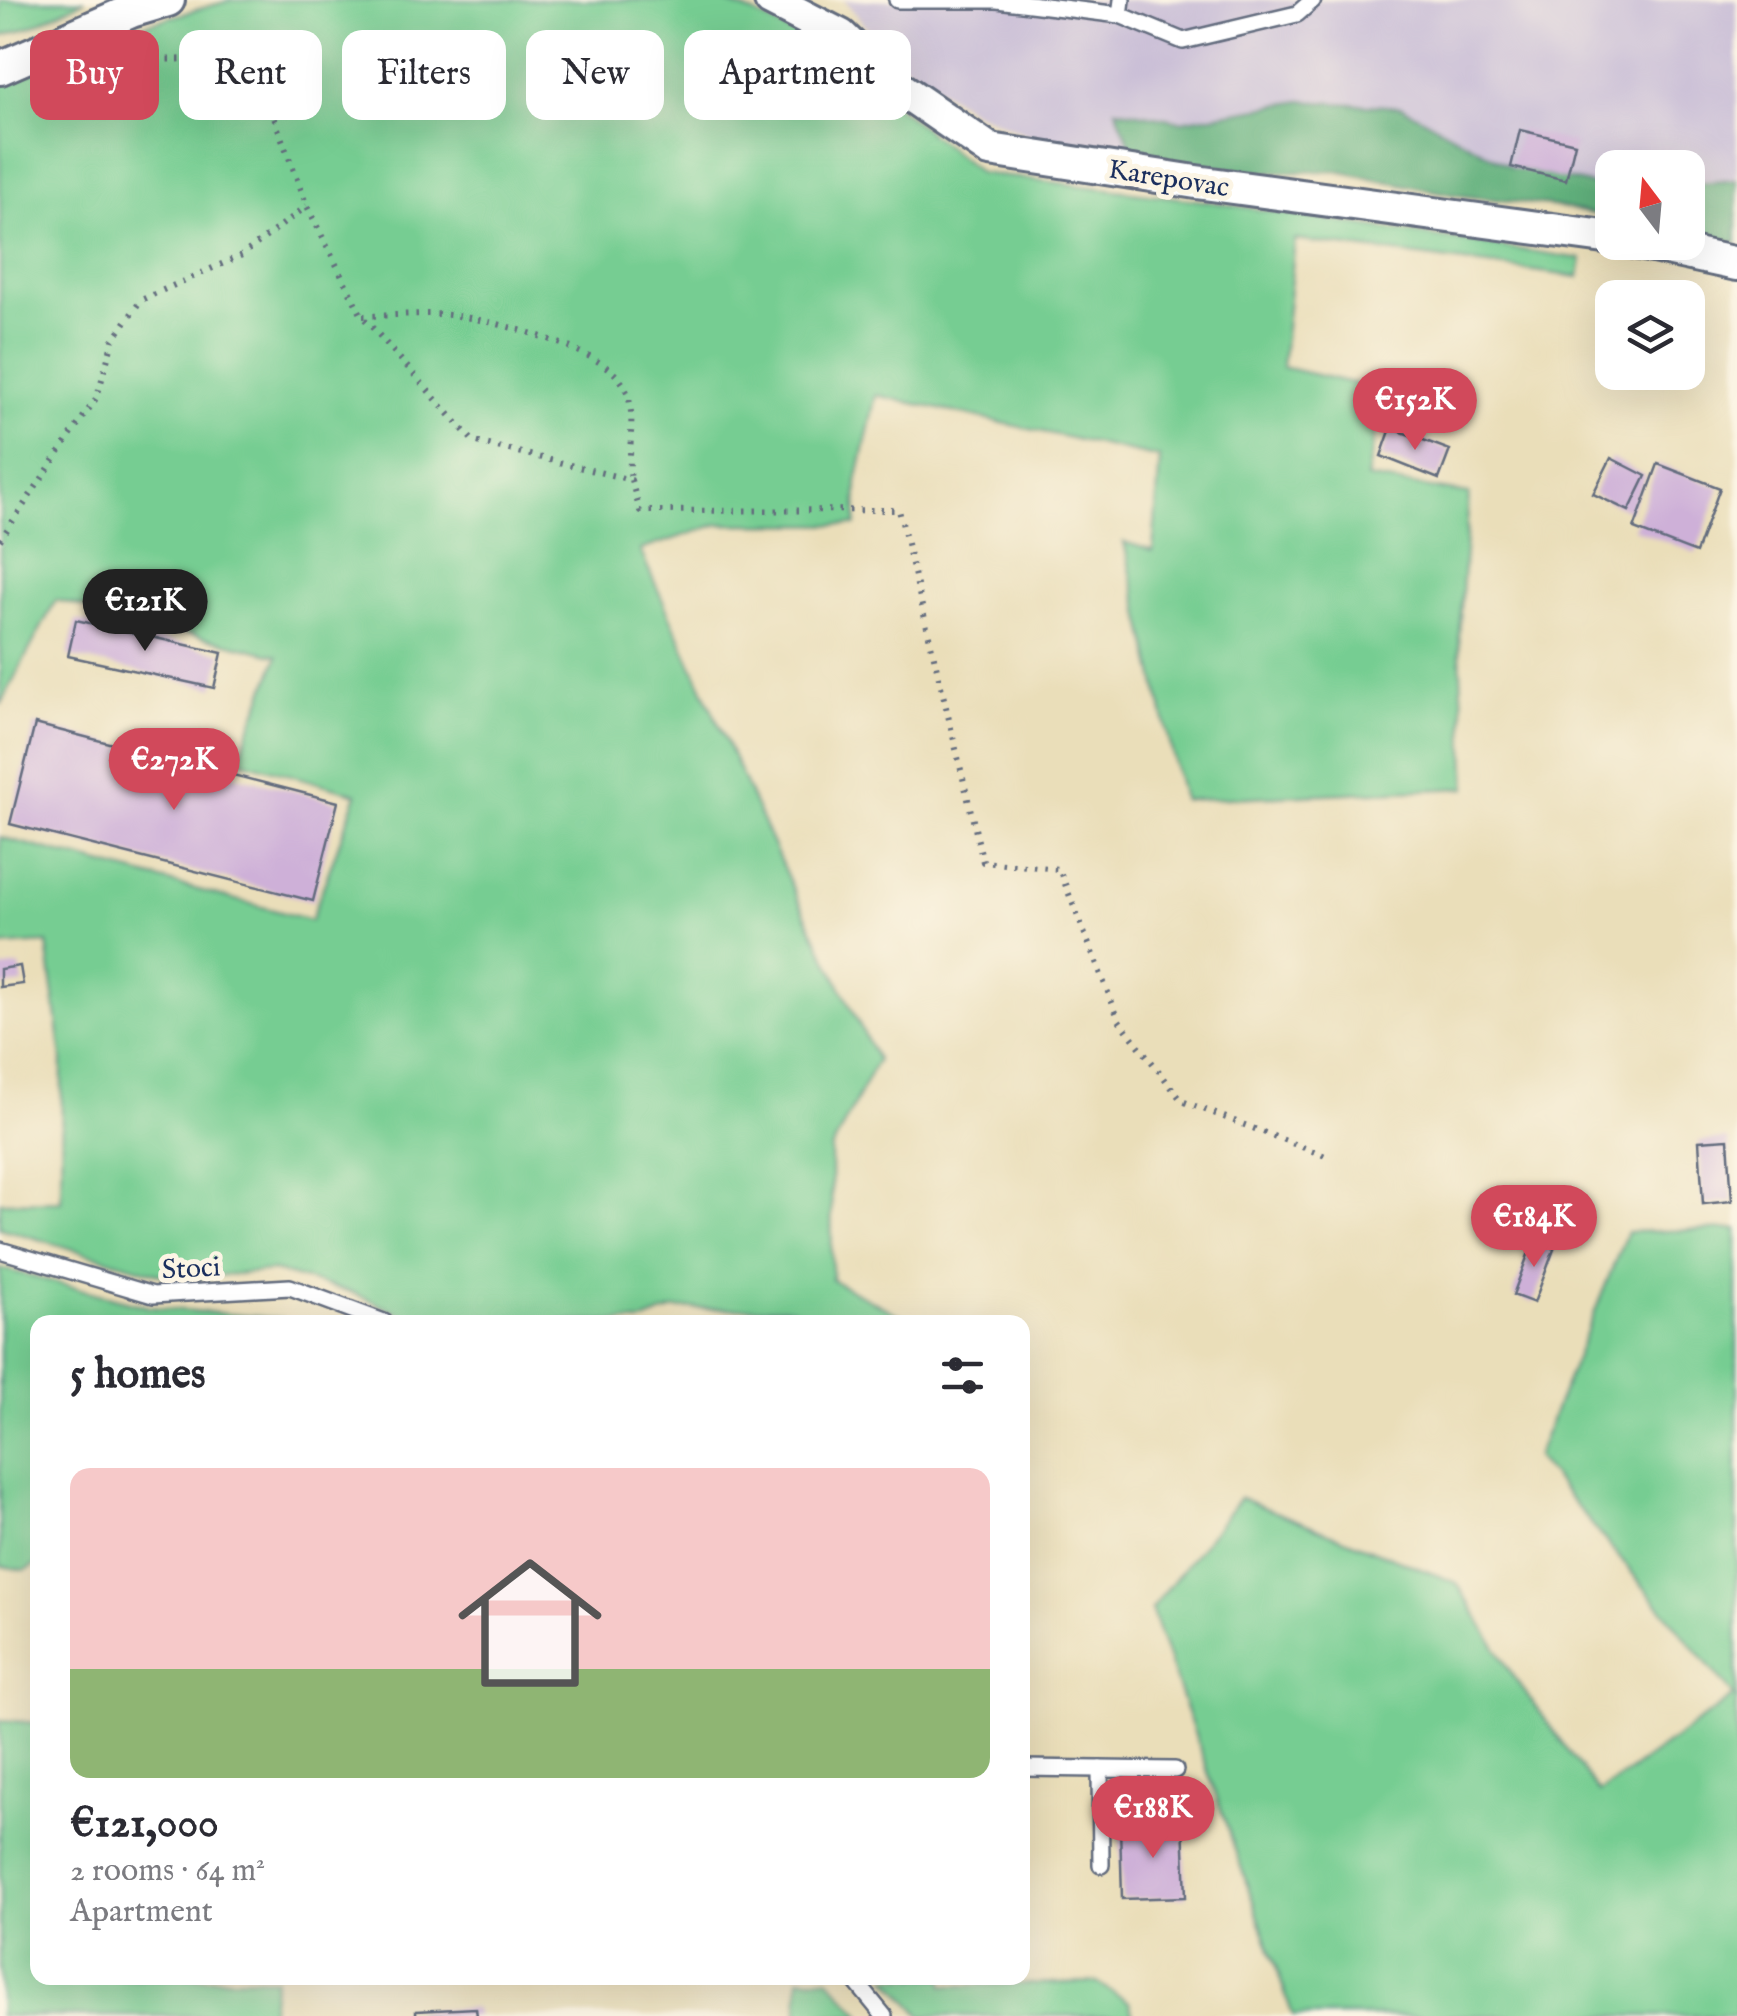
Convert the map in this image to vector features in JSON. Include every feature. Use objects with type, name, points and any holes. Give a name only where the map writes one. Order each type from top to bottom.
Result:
[{"type":"street","points":[[0,68],[131,6],[168,0]]},
{"type":"street","name":"Karepovac","points":[[771,0],[842,36],[885,78],[990,150],[1595,236]]},
{"type":"street","points":[[1705,257],[1737,264]]},
{"type":"lane","points":[[897,0],[997,0],[1121,8],[1183,42],[1297,14],[1313,0]]},
{"type":"lane","name":"Stoci","points":[[0,1250],[153,1296],[290,1286],[366,1315]]},
{"type":"lane","points":[[1030,1768],[1175,1770]]},
{"type":"lane","points":[[1100,1769],[1101,1864]]},
{"type":"lane","points":[[859,1985],[884,2016]]},
{"type":"path","points":[[159,60],[217,59],[263,88],[306,206],[362,316],[473,441],[631,480]]},
{"type":"path","points":[[0,540],[97,397],[112,340],[140,300],[242,255],[306,206]]},
{"type":"path","points":[[362,316],[462,316],[535,334],[592,358],[621,380],[630,404],[628,466],[640,511],[899,510],[983,862],[1059,869],[1119,1020],[1182,1101],[1328,1157]]},
{"type":"shaded area","points":[[844,0],[1737,0],[1737,180],[1705,183],[1705,150],[1595,150],[1595,187],[1511,167],[1401,107],[1301,101],[1181,121],[1117,109],[1135,158],[1032,137],[973,111],[911,70],[911,30],[869,30]]},
{"type":"green space","points":[[0,0],[85,0],[0,37]]},
{"type":"green space","points":[[231,0],[718,0],[787,30],[684,30],[684,120],[911,118],[980,173],[1204,201],[1582,259],[1579,277],[1295,240],[1282,367],[1383,390],[1367,478],[1469,494],[1459,635],[1467,788],[1183,800],[1124,542],[1153,551],[1160,458],[876,395],[857,482],[856,525],[719,524],[640,550],[797,898],[877,1060],[831,1150],[832,1280],[900,1315],[810,1315],[791,1308],[674,1309],[659,1315],[402,1315],[351,1292],[273,1271],[176,1279],[0,1228],[0,1202],[61,1201],[62,1058],[47,943],[0,946],[0,837],[311,920],[357,794],[238,760],[278,656],[56,600],[0,705],[0,83],[30,69],[30,120],[159,120],[159,30],[126,30]]},
{"type":"green space","points":[[1301,101],[1402,107],[1511,167],[1595,185],[1595,214],[1454,195],[1336,171],[1265,173],[1135,158],[1116,109],[1181,121]]},
{"type":"green space","points":[[1737,180],[1737,243],[1705,236],[1705,183]]},
{"type":"green space","points":[[1737,1229],[1737,2016],[1293,2016],[1151,1609],[1240,1498],[1457,1583],[1513,1676],[1599,1793],[1734,1696],[1536,1457],[1627,1232]]},
{"type":"green space","points":[[0,1268],[149,1307],[239,1315],[30,1315],[30,1568],[0,1566]]},
{"type":"green space","points":[[0,1720],[30,1722],[30,1985],[274,1985],[270,2016],[0,2016]]},
{"type":"green space","points":[[1096,1982],[1129,2002],[1133,2016],[922,2016],[893,1985]]},
{"type":"green space","points":[[799,1985],[834,1985],[863,2016],[798,2016]]},
{"type":"building","points":[[1520,130],[1575,143],[1566,180],[1511,167]]},
{"type":"building","points":[[1391,428],[1450,450],[1439,479],[1381,456]]},
{"type":"building","points":[[1611,458],[1646,476],[1629,511],[1593,494]]},
{"type":"building","points":[[1658,464],[1720,488],[1696,553],[1634,529]]},
{"type":"building","points":[[76,620],[222,653],[214,688],[68,656]]},
{"type":"building","points":[[35,724],[338,802],[313,901],[10,824]]},
{"type":"building","points":[[20,966],[23,984],[0,987],[0,969]]},
{"type":"building","points":[[1728,1139],[1732,1201],[1703,1204],[1699,1141]]},
{"type":"building","points":[[1535,1236],[1556,1244],[1534,1303],[1513,1295]]},
{"type":"building","points":[[1183,1823],[1186,1897],[1122,1899],[1120,1825]]},
{"type":"building","points":[[476,2008],[477,2016],[416,2016],[416,2011]]}]
